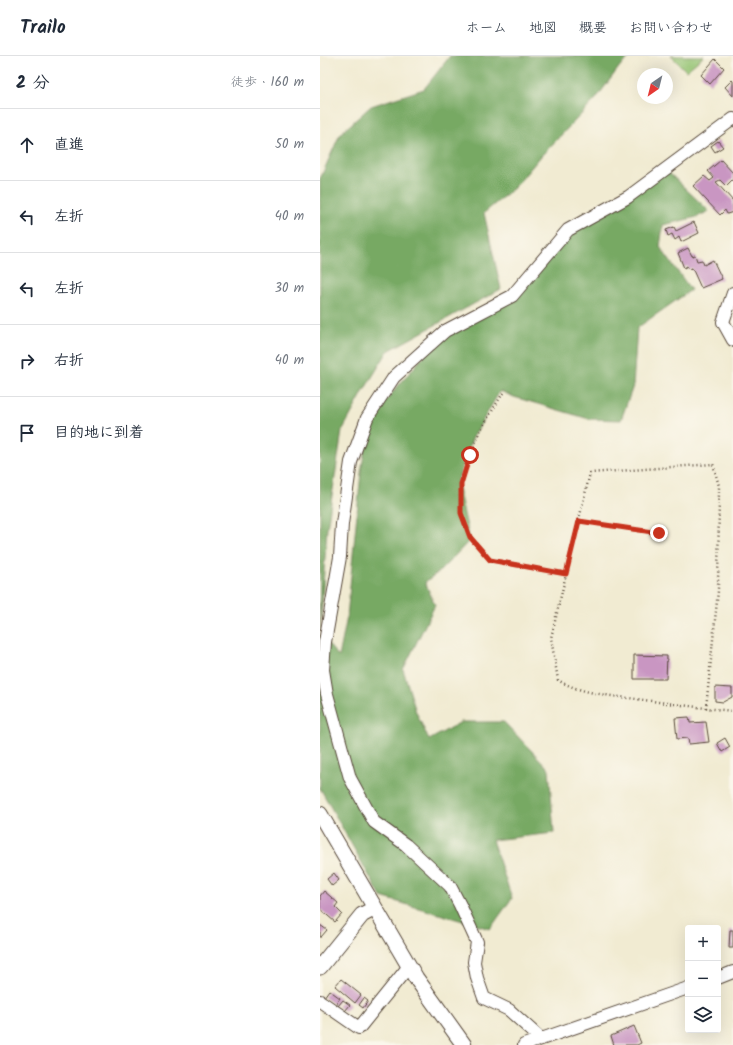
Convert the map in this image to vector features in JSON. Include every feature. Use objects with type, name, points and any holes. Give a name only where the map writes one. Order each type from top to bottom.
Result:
[{"type":"street","points":[[540,1038],[509,1010],[484,998],[477,978],[474,962],[477,942],[450,886],[406,845],[374,822],[350,778],[327,694],[323,670],[325,642],[340,557],[342,524],[351,462],[367,418],[394,377],[446,331],[512,296],[568,230],[628,197],[733,119]]},
{"type":"street","points":[[733,293],[723,322],[733,340]]},
{"type":"street","points":[[320,814],[409,966],[464,1045]]},
{"type":"street","points":[[320,967],[362,915],[374,908]]},
{"type":"street","points":[[320,1001],[359,1028],[409,966]]},
{"type":"street","points":[[721,977],[733,972]]},
{"type":"street","points":[[524,1045],[540,1038],[685,989]]},
{"type":"path","points":[[503,393],[481,430],[470,455],[461,484],[461,513],[470,537],[490,560],[566,574]]},
{"type":"path","points":[[706,708],[718,591],[719,486],[714,464],[590,473],[551,638],[558,680],[569,686],[605,695],[706,708],[733,711]]},
{"type":"path","points":[[579,521],[659,533]]},
{"type":"green space","points":[[450,56],[631,56],[620,66],[595,100],[541,156],[515,187],[484,213],[501,289],[388,351],[342,431],[327,529],[320,630],[320,179],[340,134],[371,106],[424,89]]},
{"type":"green space","points":[[671,56],[704,56],[686,71]]},
{"type":"green space","points":[[668,172],[709,211],[697,217],[663,225],[660,247],[691,290],[637,328],[633,386],[621,420],[589,419],[514,397],[500,391],[472,439],[457,483],[470,540],[440,571],[425,582],[435,605],[403,669],[416,712],[429,740],[461,722],[504,722],[549,769],[554,833],[492,840],[512,898],[490,929],[381,897],[320,788],[320,635],[339,657],[347,617],[361,472],[370,419],[445,331],[512,296],[568,230]]},
{"type":"building","points":[[715,59],[724,68],[710,84],[701,75]]},
{"type":"building","points":[[732,80],[733,81],[733,96],[725,87]]},
{"type":"building","points":[[718,141],[723,147],[715,152],[711,146]]},
{"type":"building","points":[[721,160],[733,173],[733,179],[726,186],[720,180],[716,182],[733,201],[733,212],[727,214],[725,210],[720,215],[693,186],[704,176],[710,181],[714,178],[708,171]]},
{"type":"building","points":[[694,222],[699,233],[681,242],[679,237],[675,240],[672,234],[668,236],[666,230],[674,227],[676,231]]},
{"type":"building","points":[[688,248],[692,256],[695,255],[697,261],[702,260],[704,265],[713,260],[722,279],[701,288],[692,268],[689,269],[687,266],[684,268],[678,253]]},
{"type":"building","points":[[634,655],[667,656],[666,679],[634,679]]},
{"type":"building","points":[[715,687],[732,688],[732,697],[723,702],[715,701]]},
{"type":"building","points":[[689,717],[690,723],[706,722],[709,742],[689,744],[688,738],[677,739],[675,718]]},
{"type":"building","points":[[725,738],[730,747],[722,752],[717,743]]},
{"type":"building","points":[[334,873],[339,880],[332,886],[327,879]]},
{"type":"building","points":[[324,891],[338,903],[335,907],[342,914],[335,922],[320,909],[320,896]]},
{"type":"building","points":[[320,925],[327,930],[321,937],[320,937]]},
{"type":"building","points":[[730,930],[733,930],[733,948],[729,948]]},
{"type":"building","points":[[341,979],[361,995],[355,1003],[335,986]]},
{"type":"building","points":[[329,990],[340,998],[335,1005],[324,997]]},
{"type":"building","points":[[364,998],[368,1001],[363,1008],[359,1005]]},
{"type":"building","points":[[343,1000],[350,1005],[345,1011],[338,1006]]},
{"type":"building","points":[[634,1026],[641,1043],[637,1045],[614,1045],[611,1036]]},
{"type":"route","points":[[470,455],[461,484],[461,513],[470,537],[490,560],[566,574],[579,521],[659,533]]}]
